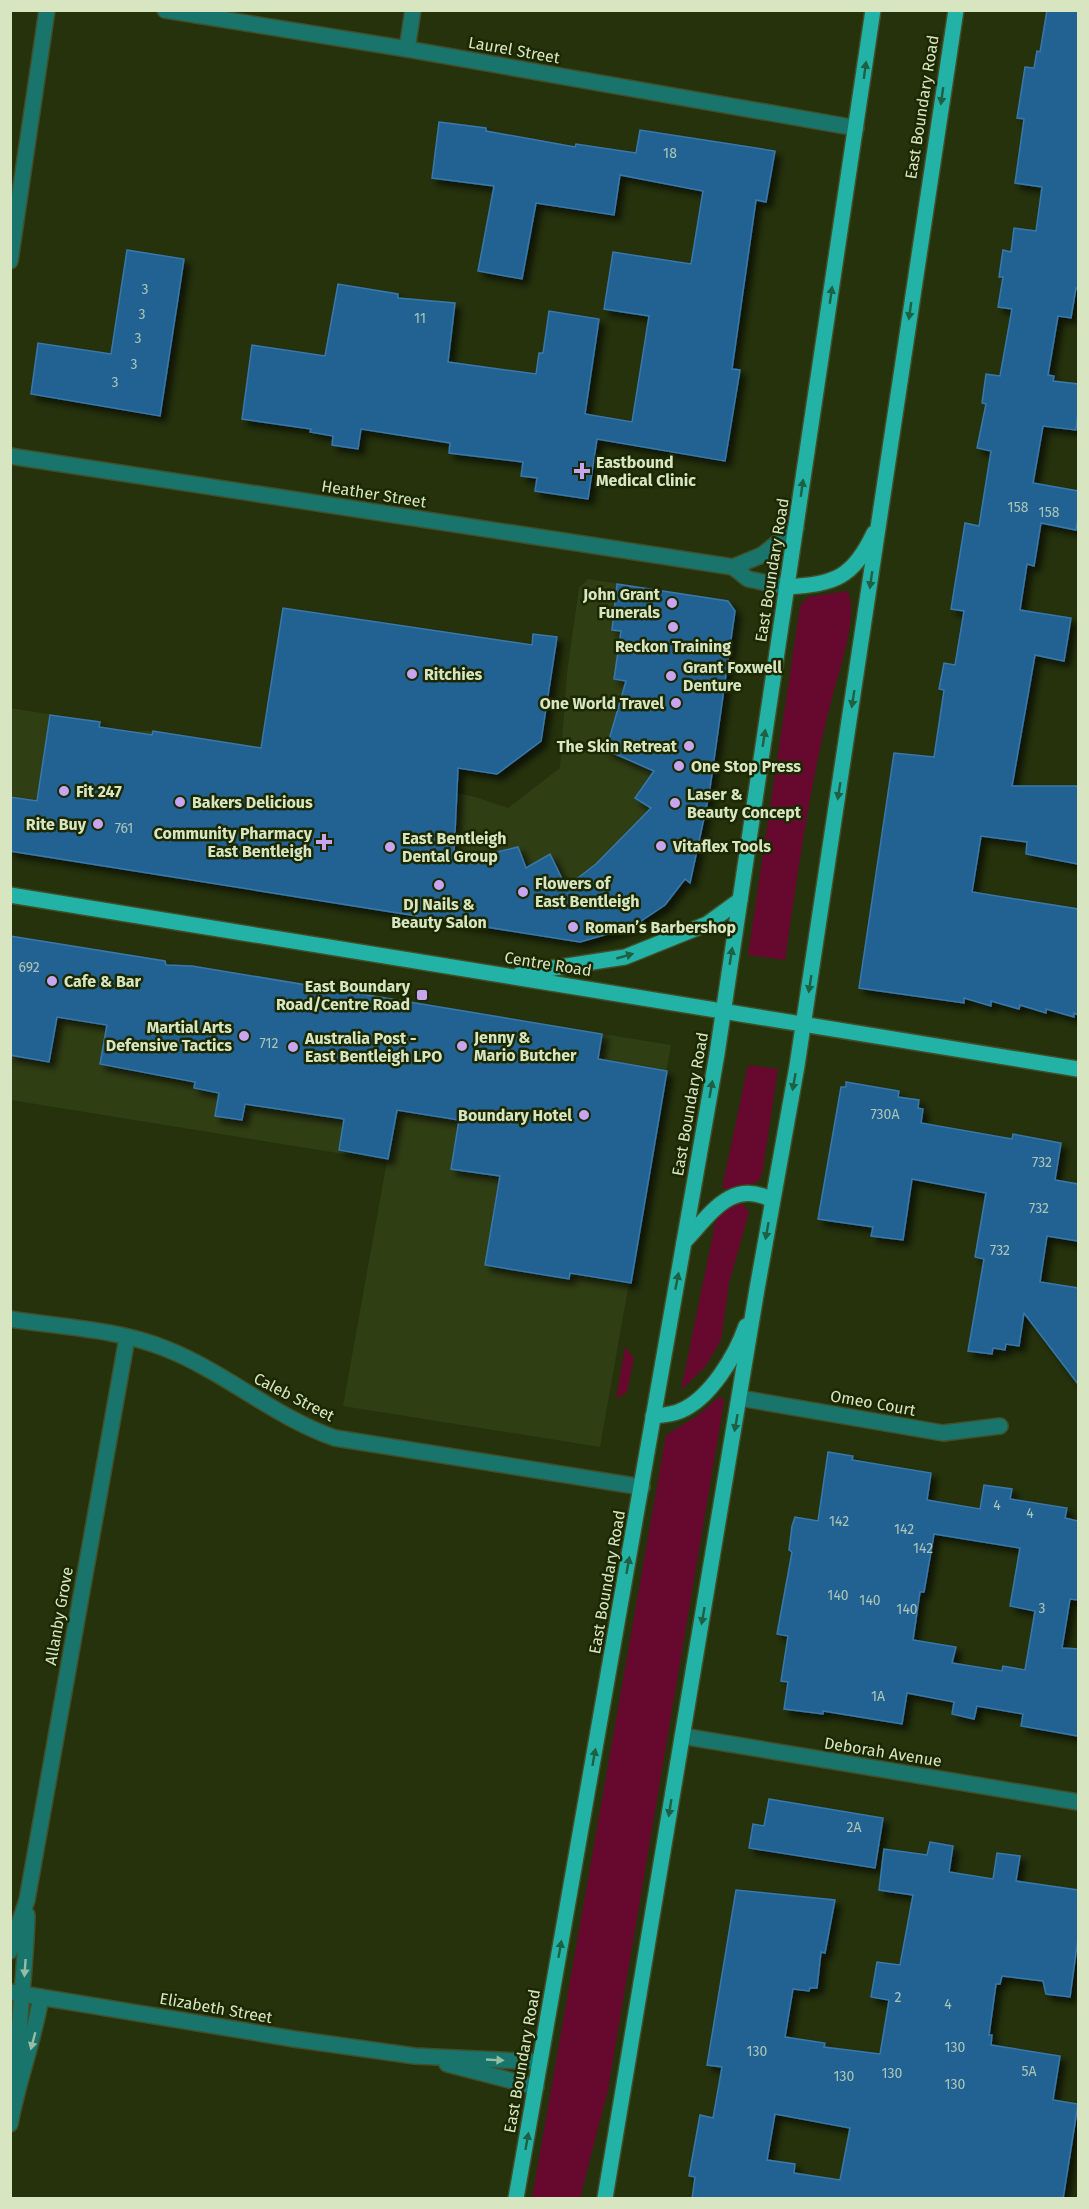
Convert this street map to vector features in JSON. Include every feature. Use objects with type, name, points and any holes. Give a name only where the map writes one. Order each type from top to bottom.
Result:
[{"type":"main road","name":"East Boundary Road","points":[[516,2199],[642,1487],[652,1416],[723,1012],[873,10]]},
{"type":"main road","name":"East Boundary Road","points":[[605,2199],[772,1200],[804,1025],[956,10]]},
{"type":"main road","points":[[787,587],[828,584],[845,574],[867,547],[879,522]]},
{"type":"main road","name":"Centre Road","points":[[10,895],[1078,1069]]},
{"type":"main road","points":[[506,975],[625,957],[706,924],[740,900]]},
{"type":"main road","points":[[684,1242],[729,1197],[749,1192],[761,1193],[772,1200]]},
{"type":"main road","points":[[652,1416],[683,1410],[716,1380],[731,1361],[745,1329],[757,1289]]},
{"type":"street","points":[[10,261],[46,10]]},
{"type":"street","name":"Laurel Street","points":[[165,10],[407,49],[856,128]]},
{"type":"street","points":[[407,49],[413,10]]},
{"type":"street","name":"Heather Street","points":[[10,456],[733,567],[748,579],[787,587]]},
{"type":"street","points":[[733,567],[762,555],[796,528]]},
{"type":"street","name":"Caleb Street","points":[[10,1319],[127,1338],[166,1349],[307,1426],[335,1438],[642,1487]]},
{"type":"street","name":"Allanby Grove","points":[[18,2083],[17,1993],[27,1900],[127,1338]]},
{"type":"street","name":"Omeo Court","points":[[740,1398],[943,1433],[1000,1426]]},
{"type":"street","name":"Deborah Avenue","points":[[682,1736],[1078,1802]]},
{"type":"street","name":"Allanby Grove","points":[[10,1951],[27,1900]]},
{"type":"street","name":"Elizabeth Street","points":[[17,1993],[294,2039],[415,2056],[540,2062]]},
{"type":"street","points":[[10,2124],[18,2083],[33,2042],[41,1997]]},
{"type":"street","name":"Elizabeth Street","points":[[415,2056],[536,2087]]},
{"type":"shaded area","points":[[588,579],[728,601],[735,611],[709,795],[695,863],[674,894],[655,912],[593,938],[553,938],[11,851],[10,708],[100,722],[100,727],[125,731],[153,731],[209,740],[475,797],[508,808],[560,768],[567,674],[579,588]]},
{"type":"shaded area","points":[[847,591],[850,599],[850,626],[811,793],[785,960],[748,955],[800,606],[808,597]]},
{"type":"shaded area","points":[[10,939],[671,1045],[600,1447],[343,1406],[387,1161],[11,1100]]},
{"type":"shaded area","points":[[748,1065],[778,1069],[762,1175],[758,1182],[732,1189],[722,1188]]},
{"type":"shaded area","points":[[734,1204],[743,1204],[749,1212],[729,1283],[721,1340],[705,1367],[681,1390],[715,1224],[720,1211]]},
{"type":"shaded area","points":[[625,1347],[634,1358],[627,1392],[616,1399]]},
{"type":"shaded area","points":[[719,1397],[723,1398],[724,1402],[608,2090],[580,2198],[532,2198],[666,1435],[697,1416]]},
{"type":"building","points":[[1047,10],[1078,10],[1078,289],[1076,288],[1071,318],[1058,316],[1048,375],[1054,376],[1053,381],[1078,384],[1078,411],[1076,430],[1043,426],[1033,483],[1078,491],[1078,518],[1076,530],[1041,523],[1034,566],[1027,564],[1020,610],[1071,618],[1064,661],[1035,655],[1012,786],[1078,786],[1078,864],[1026,854],[1027,842],[981,836],[972,892],[1078,909],[1078,1015],[1074,1013],[1074,1017],[1046,1009],[1046,1013],[1020,1005],[1019,1009],[991,1001],[991,1006],[964,998],[964,1003],[859,988],[894,753],[934,757],[944,690],[939,689],[944,663],[955,665],[964,611],[951,609],[965,523],[979,526],[991,451],[977,448],[986,404],[982,403],[986,374],[1000,376],[1012,309],[998,307],[1003,277],[999,277],[1003,250],[1011,252],[1014,228],[1036,231],[1042,187],[1015,183],[1024,119],[1017,118],[1025,67],[1034,68],[1037,51],[1040,52]]},
{"type":"building","points":[[439,122],[486,128],[486,131],[575,147],[576,144],[636,153],[640,130],[775,151],[766,202],[756,200],[732,369],[740,370],[725,461],[597,439],[588,499],[535,491],[537,478],[521,476],[523,462],[449,453],[450,443],[361,429],[358,449],[332,445],[333,436],[310,432],[311,429],[242,419],[252,345],[325,356],[338,284],[398,294],[398,298],[455,303],[448,362],[536,374],[539,353],[543,353],[549,311],[599,319],[585,414],[632,422],[649,316],[604,309],[613,252],[691,264],[703,191],[620,175],[614,215],[536,203],[522,279],[478,271],[494,186],[432,178]]},
{"type":"building","points":[[127,250],[184,259],[160,416],[31,394],[38,343],[111,354]]},
{"type":"building","points":[[617,584],[728,601],[735,611],[709,795],[690,883],[685,879],[665,905],[632,927],[580,942],[10,851],[10,797],[37,801],[50,715],[100,722],[99,727],[152,735],[153,731],[261,748],[283,608],[532,645],[533,634],[557,637],[541,741],[497,774],[458,768],[454,853],[480,856],[518,847],[526,868],[550,854],[566,887],[596,864],[651,808],[635,798],[654,771],[606,750],[626,681],[614,679],[621,631],[612,630]]},
{"type":"building","points":[[10,936],[165,961],[166,965],[192,966],[602,1034],[598,1059],[667,1071],[631,1283],[570,1273],[569,1279],[485,1265],[500,1176],[451,1169],[459,1120],[397,1110],[388,1159],[339,1150],[344,1119],[245,1104],[242,1120],[215,1116],[219,1093],[194,1088],[195,1082],[100,1064],[107,1025],[57,1017],[49,1062],[10,1055]]},
{"type":"building","points":[[846,1082],[899,1091],[898,1097],[919,1100],[918,1108],[923,1109],[921,1123],[1012,1139],[1013,1134],[1061,1143],[1055,1180],[1078,1184],[1078,1241],[1047,1236],[1040,1282],[1078,1288],[1078,1384],[1024,1313],[1019,1346],[1006,1344],[1005,1350],[993,1348],[992,1354],[968,1351],[984,1259],[975,1257],[986,1193],[912,1179],[903,1240],[871,1236],[873,1227],[818,1219],[841,1087],[846,1087]]},
{"type":"building","points":[[828,1452],[853,1456],[852,1460],[931,1473],[927,1500],[980,1509],[984,1485],[1012,1489],[1010,1499],[1067,1508],[1065,1518],[1078,1521],[1078,1600],[1070,1599],[1062,1648],[1078,1649],[1078,1736],[1021,1726],[1023,1714],[977,1706],[974,1719],[952,1714],[954,1702],[907,1693],[902,1724],[823,1711],[823,1714],[784,1709],[788,1682],[781,1681],[788,1636],[777,1634],[792,1552],[789,1550],[792,1526],[795,1517],[818,1521]],"holes":[[[934,1534],[1020,1548],[1010,1606],[1035,1611],[1025,1670],[1003,1666],[1002,1671],[952,1663],[956,1647],[913,1640],[920,1592],[924,1592]]]},
{"type":"building","points":[[769,1799],[883,1818],[875,1868],[749,1848],[753,1824],[764,1826]]},
{"type":"building","points":[[930,1842],[953,1846],[949,1872],[993,1879],[997,1853],[1020,1856],[1016,1881],[1078,1890],[1078,1938],[1070,1997],[1046,1994],[1043,1981],[1002,1976],[1000,1984],[996,1984],[989,2035],[992,2035],[991,2045],[1060,2056],[1053,2100],[1078,2104],[1063,2199],[692,2199],[695,2177],[689,2176],[700,2115],[713,2118],[722,2067],[707,2065],[736,1890],[835,1900],[825,1953],[821,1952],[817,1988],[810,1988],[809,1991],[793,1989],[785,2037],[825,2043],[824,2047],[880,2054],[889,2000],[871,1997],[877,1962],[900,1965],[913,1895],[879,1890],[884,1849],[927,1855]],"holes":[[[775,2114],[850,2128],[840,2180],[794,2173],[795,2164],[767,2160]]]},
{"type":"place","name":"Eastbound Medical Clinic","points":[[582,471]]},
{"type":"place","name":"John Grant Funerals","points":[[672,603]]},
{"type":"place","name":"Reckon Training","points":[[673,627]]},
{"type":"place","name":"Ritchies","points":[[412,674]]},
{"type":"place","name":"Grant Foxwell Denture","points":[[671,676]]},
{"type":"place","name":"One World Travel","points":[[676,703]]},
{"type":"place","name":"The Skin Retreat","points":[[689,746]]},
{"type":"place","name":"One Stop Press","points":[[679,766]]},
{"type":"place","name":"Fit 247","points":[[64,791]]},
{"type":"place","name":"Bakers Delicious","points":[[180,802]]},
{"type":"place","name":"Laser & Beauty Concept","points":[[675,803]]},
{"type":"place","name":"Rite Buy","points":[[98,824]]},
{"type":"place","name":"Community Pharmacy East Bentleigh","points":[[324,842]]},
{"type":"place","name":"Vitaflex Tools","points":[[661,846]]},
{"type":"place","name":"East Bentleigh Dental Group","points":[[390,847]]},
{"type":"place","name":"DJ Nails & Beauty Salon","points":[[439,885]]},
{"type":"place","name":"Flowers of East Bentleigh","points":[[523,892]]},
{"type":"place","name":"Roman’s Barbershop","points":[[573,927]]},
{"type":"place","name":"Cafe & Bar","points":[[52,981]]},
{"type":"place","name":"East Boundary Road/Centre Road","points":[[422,995]]},
{"type":"place","name":"Martial Arts Defensive Tactics","points":[[244,1036]]},
{"type":"place","name":"Jenny & Mario Butcher","points":[[462,1046]]},
{"type":"place","name":"Australia Post - East Bentleigh LPO","points":[[293,1047]]},
{"type":"place","name":"Boundary Hotel","points":[[584,1115]]}]
